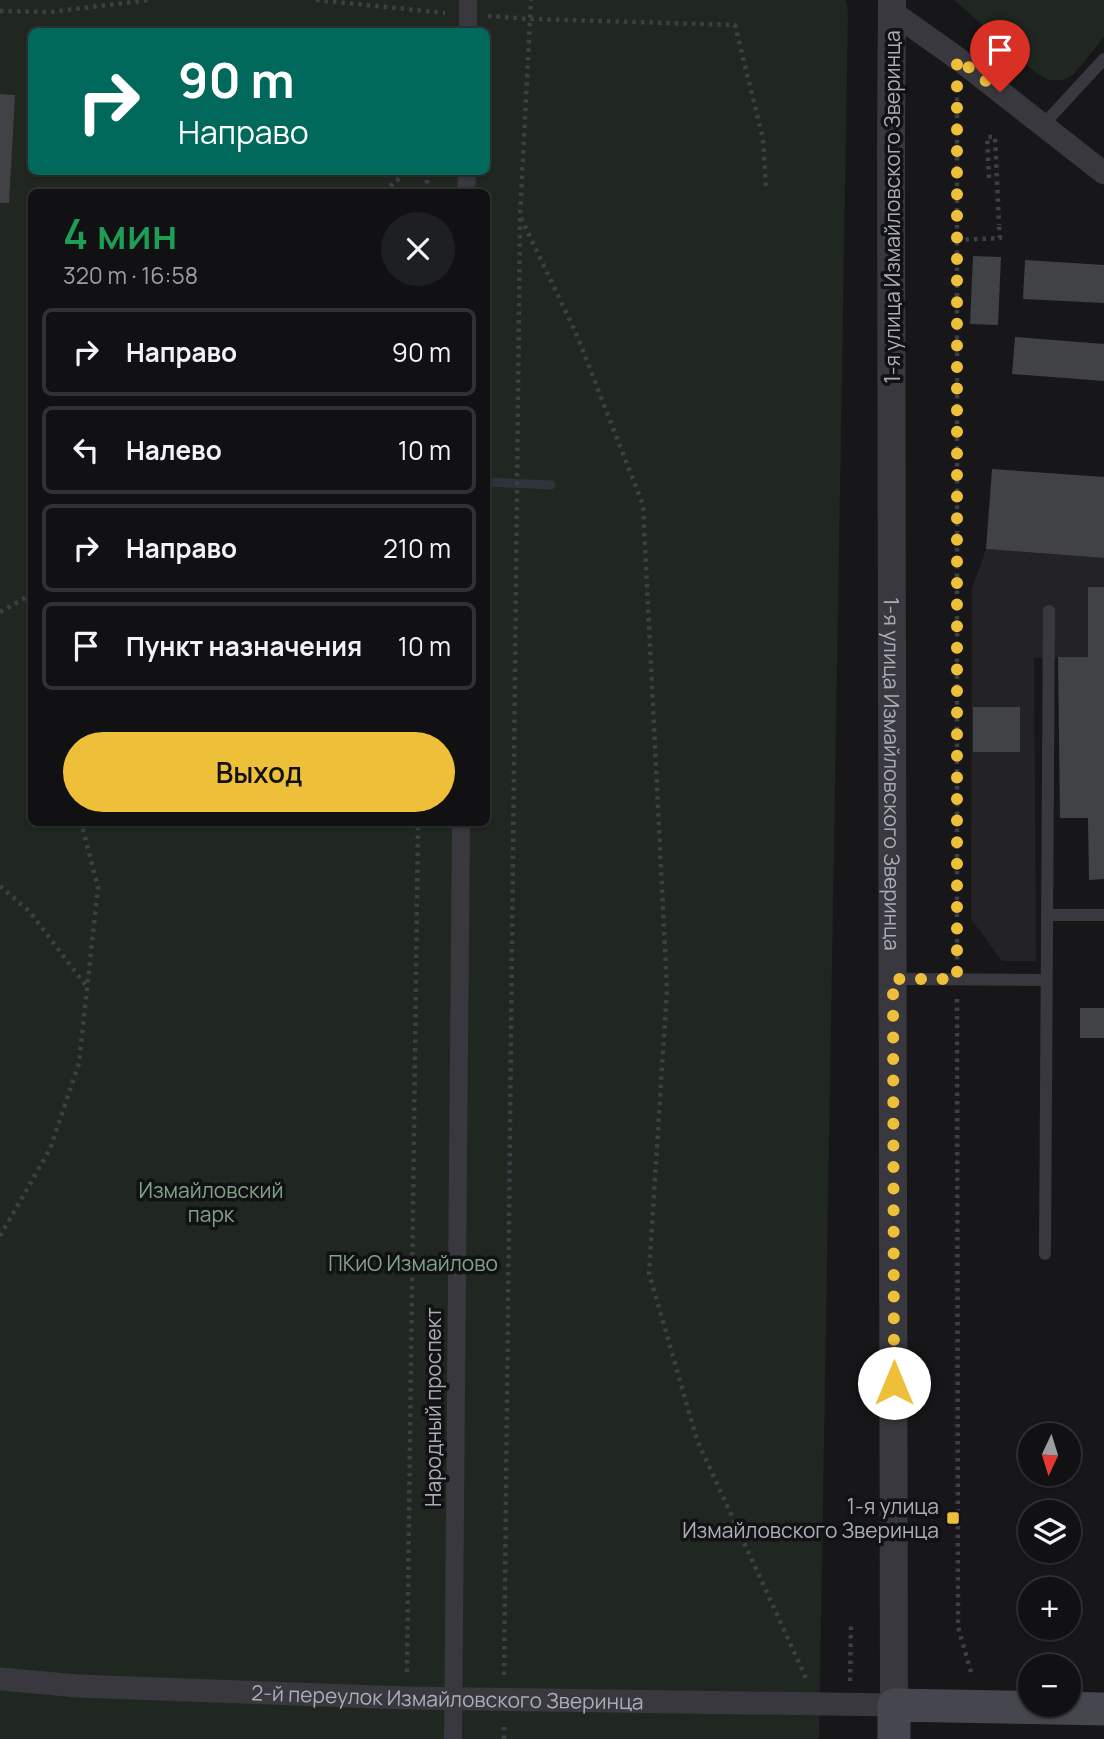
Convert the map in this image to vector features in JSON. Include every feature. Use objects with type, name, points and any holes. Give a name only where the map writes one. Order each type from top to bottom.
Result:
[{"type":"main road","points":[[894,1739],[894,1705],[1104,1709]]},
{"type":"street","name":"1-я улица Измайловского Зверинца","points":[[887,4],[1104,173]]},
{"type":"street","name":"1-я улица Измайловского Зверинца","points":[[887,4],[894,1705]]},
{"type":"street","name":"Народный проспект","points":[[453,1739],[461,826]]},
{"type":"street","name":"2-й переулок Измайловского Зверинца","points":[[0,1679],[78,1686],[407,1698],[894,1705]]},
{"type":"lane","points":[[1043,125],[1104,59]]},
{"type":"lane","points":[[1045,1254],[1049,611]]},
{"type":"lane","points":[[1047,915],[1104,915]]},
{"type":"lane","points":[[893,979],[1046,980]]},
{"type":"path","points":[[0,11],[50,12],[150,0]]},
{"type":"path","points":[[316,0],[530,19],[735,25],[763,139],[766,190]]},
{"type":"path","points":[[504,1739],[520,217],[531,0]]},
{"type":"path","points":[[957,58],[958,1627],[971,1672]]},
{"type":"path","points":[[957,240],[1000,238],[995,137],[987,138],[989,178]]},
{"type":"path","points":[[387,189],[403,175]]},
{"type":"path","points":[[520,217],[576,333],[643,505],[667,989],[649,1273],[697,1440],[819,1705]]},
{"type":"path","points":[[0,612],[28,596]]},
{"type":"path","points":[[0,1236],[50,1149],[79,1063],[98,887],[82,826]]},
{"type":"path","points":[[407,1698],[418,826]]},
{"type":"path","points":[[0,886],[30,912],[87,988]]},
{"type":"path","points":[[850,1689],[851,1626]]},
{"type":"shaded area","points":[[986,549],[1104,558],[1104,587],[1088,588],[1088,657],[1034,658],[1036,961],[1002,961],[971,919],[972,589]]},
{"type":"green space","name":"ПКиО Измайлово","points":[[0,0],[846,0],[848,12],[819,1739],[0,1739]]},
{"type":"green space","points":[[954,0],[1104,0],[1104,37],[1074,74],[1063,80],[1048,80],[1035,72]]},
{"type":"building","points":[[0,94],[15,95],[9,203],[0,203]]},
{"type":"building","points":[[973,256],[1001,257],[998,325],[970,324]]},
{"type":"building","points":[[1025,260],[1104,265],[1104,303],[1023,299]]},
{"type":"building","points":[[1015,337],[1104,344],[1104,381],[1012,374]]},
{"type":"building","points":[[992,469],[1104,477],[1104,558],[986,549]]},
{"type":"building","points":[[1088,587],[1104,587],[1104,879],[1089,880],[1088,818],[1060,818],[1058,657],[1088,657]]},
{"type":"building","points":[[973,707],[1020,707],[1020,752],[973,752]]},
{"type":"building","points":[[1080,1008],[1104,1008],[1104,1038],[1080,1038]]},
{"type":"waterway","points":[[490,482],[551,485]]},
{"type":"place","name":"1-я улица Измайловского Зверинца","points":[[953,1518]]},
{"type":"route","points":[[894,1383],[893,979],[957,979],[957,58],[1000,92]]},
{"type":"park label","name":"Измайловский парк","points":[[211,1202]]}]
